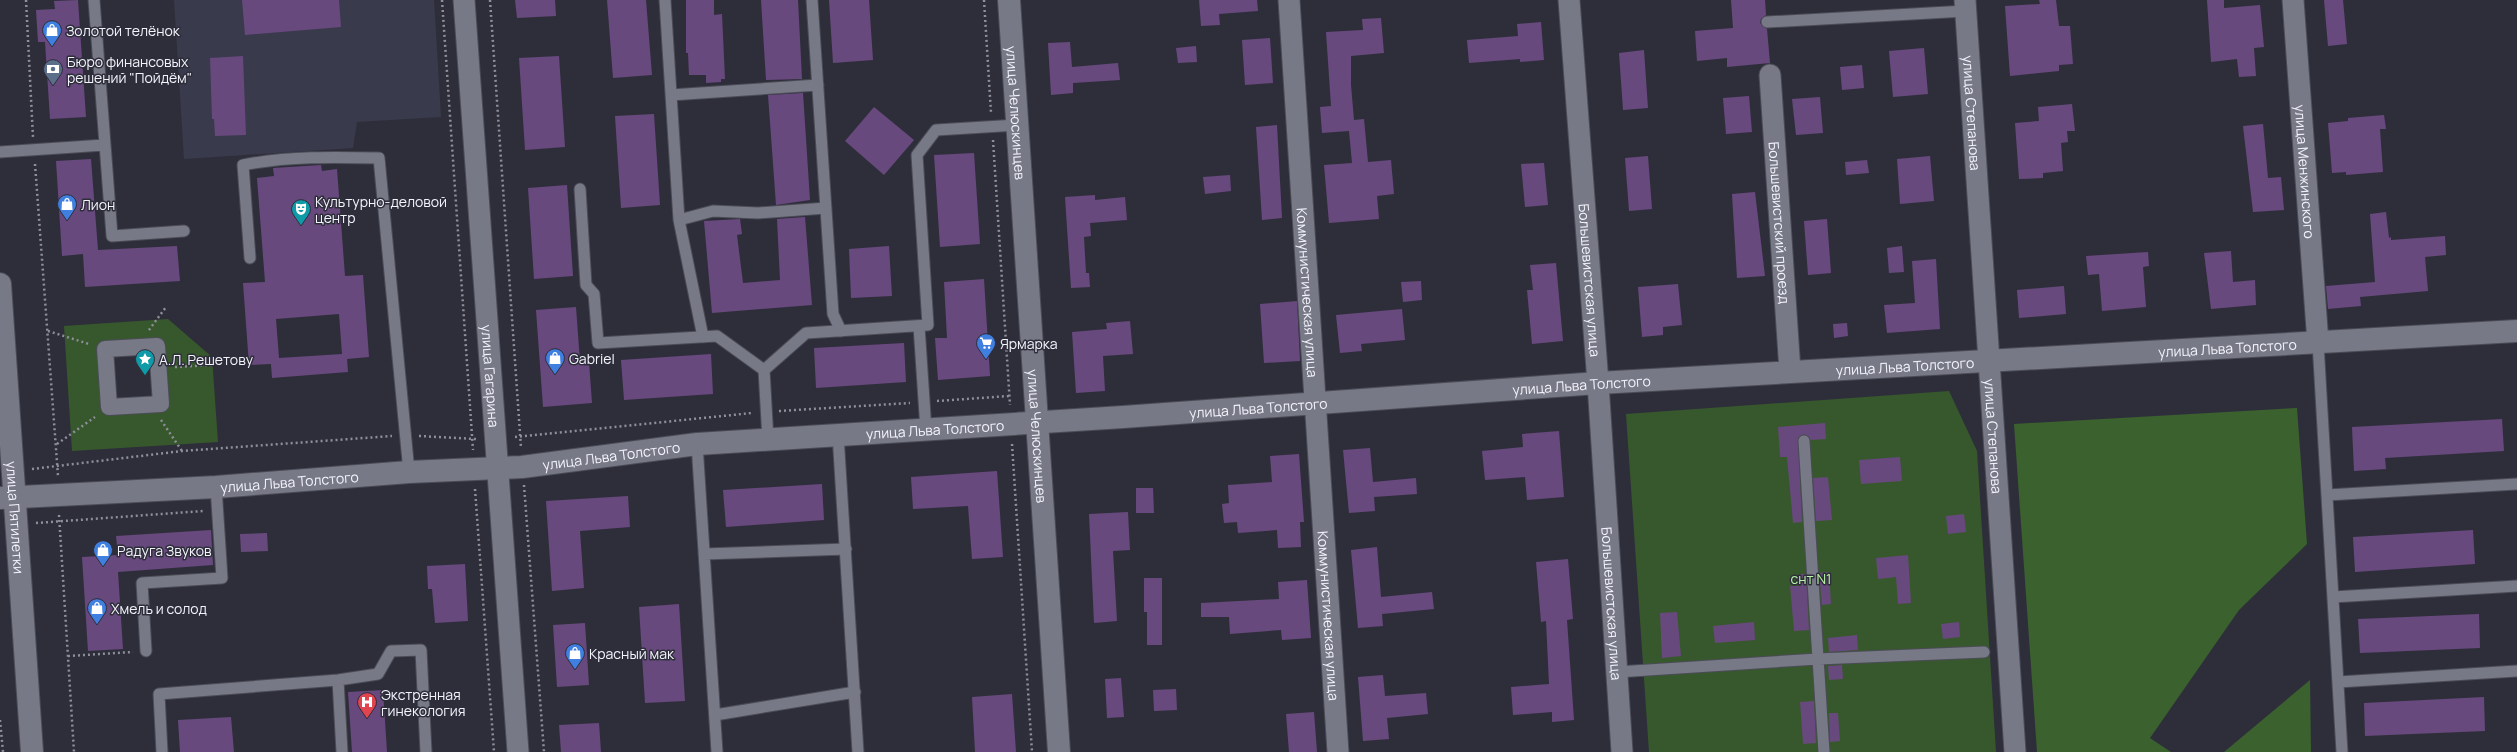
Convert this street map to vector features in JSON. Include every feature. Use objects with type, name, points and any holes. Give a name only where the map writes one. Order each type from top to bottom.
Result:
[{"type":"street","name":"улица Гагарина","points":[[464,0],[518,752]]},
{"type":"street","name":"улица Челюскинцев","points":[[1009,0],[1059,752]]},
{"type":"street","name":"Коммунистическая улица","points":[[1289,0],[1338,752]]},
{"type":"street","name":"Большевистская улица","points":[[1569,0],[1598,383],[1622,752]]},
{"type":"street","name":"улица Менжинского","points":[[2293,0],[2318,343]]},
{"type":"street","name":"улица Степанова","points":[[1965,6],[2015,752]]},
{"type":"street","name":"Большевистский проезд","points":[[1770,75],[1790,371]]},
{"type":"street","name":"улица Пятилетки","points":[[0,284],[8,498],[18,525],[32,752]]},
{"type":"street","name":"улица Льва Толстого","points":[[8,498],[216,486],[409,472],[522,467],[697,444],[1316,404],[1598,383],[1790,371],[1988,363],[2517,331]]},
{"type":"street","points":[[157,346],[161,404],[108,407],[105,349],[137,347],[157,346]]},
{"type":"lane","points":[[94,0],[112,236],[184,231]]},
{"type":"lane","points":[[665,0],[679,220],[703,337]]},
{"type":"lane","points":[[812,0],[833,314],[841,331]]},
{"type":"lane","points":[[1767,22],[1965,6]]},
{"type":"lane","points":[[671,94],[818,85]]},
{"type":"lane","points":[[764,370],[806,333],[928,325],[917,155],[936,130],[1017,125]]},
{"type":"lane","points":[[0,152],[34,151],[104,145]]},
{"type":"lane","points":[[250,258],[243,165],[262,161],[320,157],[379,158],[409,472]]},
{"type":"lane","points":[[580,189],[586,286],[594,294],[598,343],[717,336],[764,370]]},
{"type":"lane","points":[[679,220],[713,211],[758,213],[826,208]]},
{"type":"lane","points":[[920,326],[926,430]]},
{"type":"lane","points":[[2318,343],[2342,752]]},
{"type":"lane","points":[[764,370],[768,440]]},
{"type":"lane","points":[[838,435],[858,752]]},
{"type":"lane","points":[[1804,441],[1824,752]]},
{"type":"lane","points":[[697,444],[717,752]]},
{"type":"lane","points":[[2327,495],[2517,484]]},
{"type":"lane","points":[[146,651],[142,583],[222,578],[216,486]]},
{"type":"lane","points":[[704,554],[846,549]]},
{"type":"lane","points":[[2333,597],[2517,586]]},
{"type":"lane","points":[[162,752],[159,694],[338,680],[378,674],[391,651],[421,650],[426,752]]},
{"type":"lane","points":[[1617,672],[1818,659],[1984,652]]},
{"type":"lane","points":[[2338,682],[2517,671]]},
{"type":"lane","points":[[338,680],[342,752]]},
{"type":"lane","points":[[715,715],[855,692]]},
{"type":"path","points":[[26,0],[34,151],[57,444],[59,520],[74,752]]},
{"type":"path","points":[[442,0],[473,469],[494,752]]},
{"type":"path","points":[[490,0],[522,467],[544,752]]},
{"type":"path","points":[[984,0],[1032,752]]},
{"type":"path","points":[[137,347],[166,307]]},
{"type":"path","points":[[48,331],[105,349]]},
{"type":"path","points":[[158,369],[213,365]]},
{"type":"path","points":[[150,405],[182,450]]},
{"type":"path","points":[[57,444],[108,407]]},
{"type":"path","points":[[18,525],[59,520],[218,510]]},
{"type":"path","points":[[68,656],[146,651]]},
{"type":"path","points":[[0,720],[3,752]]},
{"type":"shaded area","points":[[174,0],[434,0],[441,117],[357,122],[353,148],[184,159]]},
{"type":"green space","points":[[168,319],[212,357],[218,442],[72,451],[64,326]],"holes":[[[157,346],[161,404],[109,407],[105,349]]]},
{"type":"green space","name":"снт N1","points":[[1949,391],[1977,451],[1996,752],[1649,752],[1626,414]]},
{"type":"green space","points":[[2297,408],[2307,544],[2239,610],[2150,738],[2171,752],[2037,752],[2014,424]]},
{"type":"green space","points":[[2310,680],[2311,752],[2224,752]]},
{"type":"building","points":[[78,0],[86,117],[50,119],[45,42],[38,42],[36,10],[55,9],[54,1]]},
{"type":"building","points":[[242,0],[339,0],[341,27],[245,35]]},
{"type":"building","points":[[515,0],[555,0],[556,16],[517,18]]},
{"type":"building","points":[[607,0],[646,0],[652,75],[613,78]]},
{"type":"building","points":[[686,0],[714,0],[714,15],[722,14],[725,79],[721,79],[721,82],[706,83],[706,75],[689,75],[688,53],[686,53]]},
{"type":"building","points":[[761,0],[798,0],[802,79],[766,80]]},
{"type":"building","points":[[829,0],[869,0],[873,60],[833,63]]},
{"type":"building","points":[[1199,0],[1257,0],[1258,11],[1219,14],[1220,25],[1201,26]]},
{"type":"building","points":[[1731,0],[1765,0],[1766,15],[1761,19],[1760,23],[1767,29],[1770,63],[1727,67],[1727,58],[1697,61],[1695,31],[1733,28]]},
{"type":"building","points":[[2039,0],[2056,0],[2059,26],[2070,26],[2073,64],[2059,65],[2059,71],[2010,76],[2005,6],[2040,4]]},
{"type":"building","points":[[2207,0],[2224,0],[2224,8],[2260,5],[2264,47],[2254,48],[2256,76],[2239,77],[2237,59],[2211,62]]},
{"type":"building","points":[[2324,0],[2343,0],[2347,44],[2328,46]]},
{"type":"building","points":[[1381,18],[1384,53],[1351,56],[1351,85],[1354,120],[1364,119],[1368,162],[1391,160],[1394,194],[1377,196],[1379,219],[1329,223],[1324,165],[1352,163],[1349,131],[1322,133],[1320,107],[1331,106],[1326,32],[1363,30],[1362,19]]},
{"type":"building","points":[[1541,22],[1544,60],[1520,62],[1520,59],[1469,63],[1467,40],[1518,36],[1517,24]]},
{"type":"building","points":[[1270,38],[1273,83],[1245,85],[1242,40]]},
{"type":"building","points":[[1070,42],[1072,67],[1118,63],[1120,80],[1073,83],[1073,93],[1051,95],[1048,43]]},
{"type":"building","points":[[1196,46],[1197,62],[1178,63],[1176,48]]},
{"type":"building","points":[[1924,48],[1928,94],[1893,97],[1889,51]]},
{"type":"building","points":[[1644,50],[1648,108],[1623,110],[1619,53]]},
{"type":"building","points":[[243,56],[246,135],[215,136],[214,119],[212,119],[210,58]]},
{"type":"building","points":[[559,56],[565,147],[525,150],[519,58]]},
{"type":"building","points":[[1862,65],[1864,88],[1842,90],[1840,67]]},
{"type":"building","points":[[803,93],[810,200],[776,205],[768,95]]},
{"type":"building","points":[[1749,96],[1752,132],[1726,134],[1723,98]]},
{"type":"building","points":[[1820,97],[1823,133],[1796,135],[1792,99]]},
{"type":"building","points":[[2072,104],[2075,131],[2067,131],[2068,142],[2061,143],[2063,171],[2043,173],[2043,178],[2019,179],[2015,123],[2039,121],[2038,107]]},
{"type":"building","points":[[874,107],[914,140],[884,175],[845,141]]},
{"type":"building","points":[[654,114],[660,205],[621,208],[615,116]]},
{"type":"building","points":[[2384,115],[2386,129],[2380,129],[2383,172],[2346,175],[2346,172],[2332,173],[2328,123],[2348,121],[2348,118]]},
{"type":"building","points":[[2263,124],[2268,178],[2281,177],[2284,210],[2253,212],[2243,126]]},
{"type":"building","points":[[1277,125],[1282,218],[1262,220],[1256,127]]},
{"type":"building","points":[[974,153],[980,244],[940,247],[934,155]]},
{"type":"building","points":[[1648,156],[1652,209],[1629,211],[1625,158]]},
{"type":"building","points":[[1930,156],[1934,201],[1900,204],[1897,159]]},
{"type":"building","points":[[91,159],[98,250],[177,246],[180,281],[85,287],[83,254],[62,256],[56,161]]},
{"type":"building","points":[[1867,160],[1869,173],[1846,175],[1845,162]]},
{"type":"building","points":[[1544,163],[1548,205],[1525,207],[1521,164]]},
{"type":"building","name":"Культурно-деловой центр","points":[[321,165],[322,171],[337,169],[345,276],[363,275],[369,357],[347,359],[348,372],[272,378],[271,364],[249,365],[243,283],[265,282],[257,178],[274,176],[273,168]],"holes":[[[339,314],[342,354],[279,358],[276,319]]]},
{"type":"building","points":[[1230,175],[1231,191],[1205,194],[1203,177]]},
{"type":"building","points":[[567,185],[573,276],[534,279],[528,188]]},
{"type":"building","points":[[1755,192],[1765,276],[1737,278],[1732,194]]},
{"type":"building","points":[[1095,195],[1095,200],[1125,197],[1127,220],[1090,223],[1091,236],[1084,237],[1086,273],[1089,273],[1090,287],[1071,288],[1065,197]]},
{"type":"building","points":[[2386,212],[2389,238],[2391,237],[2391,240],[2445,236],[2446,255],[2425,257],[2428,291],[2360,297],[2361,306],[2328,309],[2326,286],[2375,282],[2370,214]]},
{"type":"building","points":[[805,217],[812,305],[712,313],[704,221],[740,219],[742,234],[737,235],[743,283],[780,280],[777,219]]},
{"type":"building","points":[[1827,219],[1831,273],[1808,275],[1804,221]]},
{"type":"building","points":[[889,246],[892,296],[851,298],[849,249]]},
{"type":"building","points":[[1902,246],[1904,272],[1889,273],[1887,248]]},
{"type":"building","points":[[2231,251],[2233,282],[2255,280],[2256,305],[2211,309],[2204,253]]},
{"type":"building","points":[[2148,252],[2149,266],[2143,267],[2146,307],[2102,311],[2099,274],[2088,275],[2086,256]]},
{"type":"building","points":[[1936,259],[1940,329],[1887,333],[1884,305],[1915,303],[1912,261]]},
{"type":"building","points":[[1556,263],[1563,341],[1532,344],[1527,290],[1533,290],[1530,265]]},
{"type":"building","points":[[984,279],[990,376],[938,380],[935,338],[947,338],[944,282]]},
{"type":"building","points":[[1421,281],[1422,300],[1403,302],[1401,282]]},
{"type":"building","points":[[1678,284],[1682,325],[1663,327],[1663,335],[1642,337],[1638,287]]},
{"type":"building","points":[[2064,286],[2066,314],[2019,318],[2017,290]]},
{"type":"building","points":[[1297,301],[1300,361],[1264,363],[1260,304]]},
{"type":"building","points":[[576,307],[580,362],[589,362],[592,403],[543,407],[536,310]]},
{"type":"building","points":[[1402,309],[1405,340],[1361,344],[1362,351],[1340,353],[1336,315]]},
{"type":"building","points":[[1130,321],[1133,354],[1103,356],[1105,391],[1076,393],[1072,332],[1107,329],[1106,323]]},
{"type":"building","points":[[1847,323],[1848,336],[1834,338],[1833,324]]},
{"type":"building","points":[[904,343],[906,382],[816,388],[814,348]]},
{"type":"building","points":[[711,354],[713,394],[624,400],[621,360]]},
{"type":"building","points":[[2502,419],[2504,451],[2385,458],[2386,469],[2354,471],[2352,427]]},
{"type":"building","points":[[1825,423],[1826,439],[1811,440],[1804,434],[1798,438],[1802,522],[1793,523],[1787,457],[1780,457],[1778,427]]},
{"type":"building","points":[[1559,431],[1564,497],[1527,500],[1525,477],[1485,480],[1482,451],[1523,447],[1522,434]]},
{"type":"building","points":[[1370,448],[1373,482],[1416,478],[1417,494],[1374,497],[1375,511],[1349,513],[1343,450]]},
{"type":"building","points":[[1299,454],[1304,522],[1300,522],[1301,547],[1278,548],[1277,530],[1238,533],[1237,522],[1224,523],[1222,504],[1229,503],[1228,485],[1272,482],[1270,456]]},
{"type":"building","points":[[1900,457],[1902,481],[1861,484],[1859,460]]},
{"type":"building","points":[[997,471],[1003,557],[972,559],[968,506],[913,509],[911,477]]},
{"type":"building","points":[[1828,477],[1832,520],[1816,521],[1813,478]]},
{"type":"building","points":[[822,484],[824,520],[726,527],[723,490]]},
{"type":"building","points":[[1136,488],[1153,488],[1154,513],[1136,513]]},
{"type":"building","points":[[628,496],[630,527],[580,531],[584,588],[552,591],[546,501]]},
{"type":"building","points":[[1128,512],[1130,550],[1113,551],[1117,621],[1094,623],[1089,514]]},
{"type":"building","points":[[1964,514],[1966,532],[1948,534],[1946,516]]},
{"type":"building","points":[[211,530],[213,565],[118,572],[123,649],[88,651],[82,557],[118,555],[116,536]]},
{"type":"building","points":[[2473,530],[2475,564],[2355,572],[2353,537]]},
{"type":"building","points":[[267,533],[268,551],[241,552],[240,534]]},
{"type":"building","points":[[1377,547],[1381,597],[1432,592],[1434,609],[1382,614],[1383,626],[1358,628],[1351,550]]},
{"type":"building","points":[[1908,555],[1911,603],[1898,604],[1896,577],[1878,579],[1876,558]]},
{"type":"building","points":[[1568,559],[1573,619],[1567,620],[1574,720],[1552,722],[1552,712],[1513,715],[1511,687],[1549,684],[1546,621],[1541,622],[1536,562]]},
{"type":"building","points":[[465,564],[468,621],[435,623],[432,589],[428,589],[427,566]]},
{"type":"building","points":[[1829,572],[1831,604],[1822,605],[1819,573]]},
{"type":"building","points":[[1800,574],[1806,574],[1809,630],[1794,631],[1790,586],[1801,586]]},
{"type":"building","points":[[1144,578],[1162,578],[1162,645],[1147,645],[1147,612],[1144,612]]},
{"type":"building","points":[[1307,580],[1311,638],[1282,640],[1281,630],[1230,634],[1229,617],[1201,617],[1201,603],[1279,599],[1278,582]]},
{"type":"building","points":[[679,604],[685,701],[645,703],[639,607]]},
{"type":"building","points":[[1677,612],[1681,656],[1662,658],[1660,613]]},
{"type":"building","points":[[2479,614],[2480,648],[2360,653],[2358,619]]},
{"type":"building","points":[[1754,622],[1755,640],[1715,643],[1713,626]]},
{"type":"building","points":[[1959,622],[1960,637],[1943,639],[1941,624]]},
{"type":"building","points":[[585,623],[589,685],[557,687],[553,625]]},
{"type":"building","points":[[1857,635],[1858,650],[1829,652],[1828,638]]},
{"type":"building","points":[[1842,665],[1843,679],[1829,680],[1828,666]]},
{"type":"building","points":[[1383,675],[1385,696],[1426,693],[1428,714],[1387,718],[1389,739],[1363,741],[1358,677]]},
{"type":"building","points":[[1121,678],[1124,717],[1107,718],[1105,679]]},
{"type":"building","points":[[1176,689],[1177,710],[1154,711],[1153,690]]},
{"type":"building","name":"Экстренная гинекология","points":[[383,690],[387,752],[352,752],[348,692]]},
{"type":"building","points":[[1012,694],[1016,752],[975,752],[972,697]]},
{"type":"building","points":[[2484,697],[2485,731],[2365,736],[2364,703]]},
{"type":"building","points":[[1814,701],[1816,743],[1803,744],[1800,702]]},
{"type":"building","points":[[1314,712],[1317,752],[1289,752],[1286,714]]},
{"type":"building","points":[[1829,713],[1838,713],[1840,741],[1830,742]]},
{"type":"building","points":[[231,717],[234,752],[180,752],[178,720]]},
{"type":"building","points":[[599,723],[601,752],[561,752],[559,725]]},
{"type":"place","name":"Золотой телёнок","points":[[52,47]]},
{"type":"place","name":"Бюро финансовых решений \"Пойдём\"","points":[[53,86]]},
{"type":"place","name":"Лион","points":[[67,221]]},
{"type":"place","name":"Культурно-деловой центр","points":[[301,226]]},
{"type":"place","name":"Ярмарка","points":[[986,360]]},
{"type":"place","name":"Gabriel","points":[[555,375]]},
{"type":"place","name":"А.Л. Решетову","points":[[145,376]]},
{"type":"place","name":"Радуга Звуков","points":[[103,567]]},
{"type":"place","name":"Хмель и солод","points":[[97,625]]},
{"type":"place","name":"Красный мак","points":[[575,670]]},
{"type":"place","name":"Экстренная гинекология","points":[[367,719]]}]
